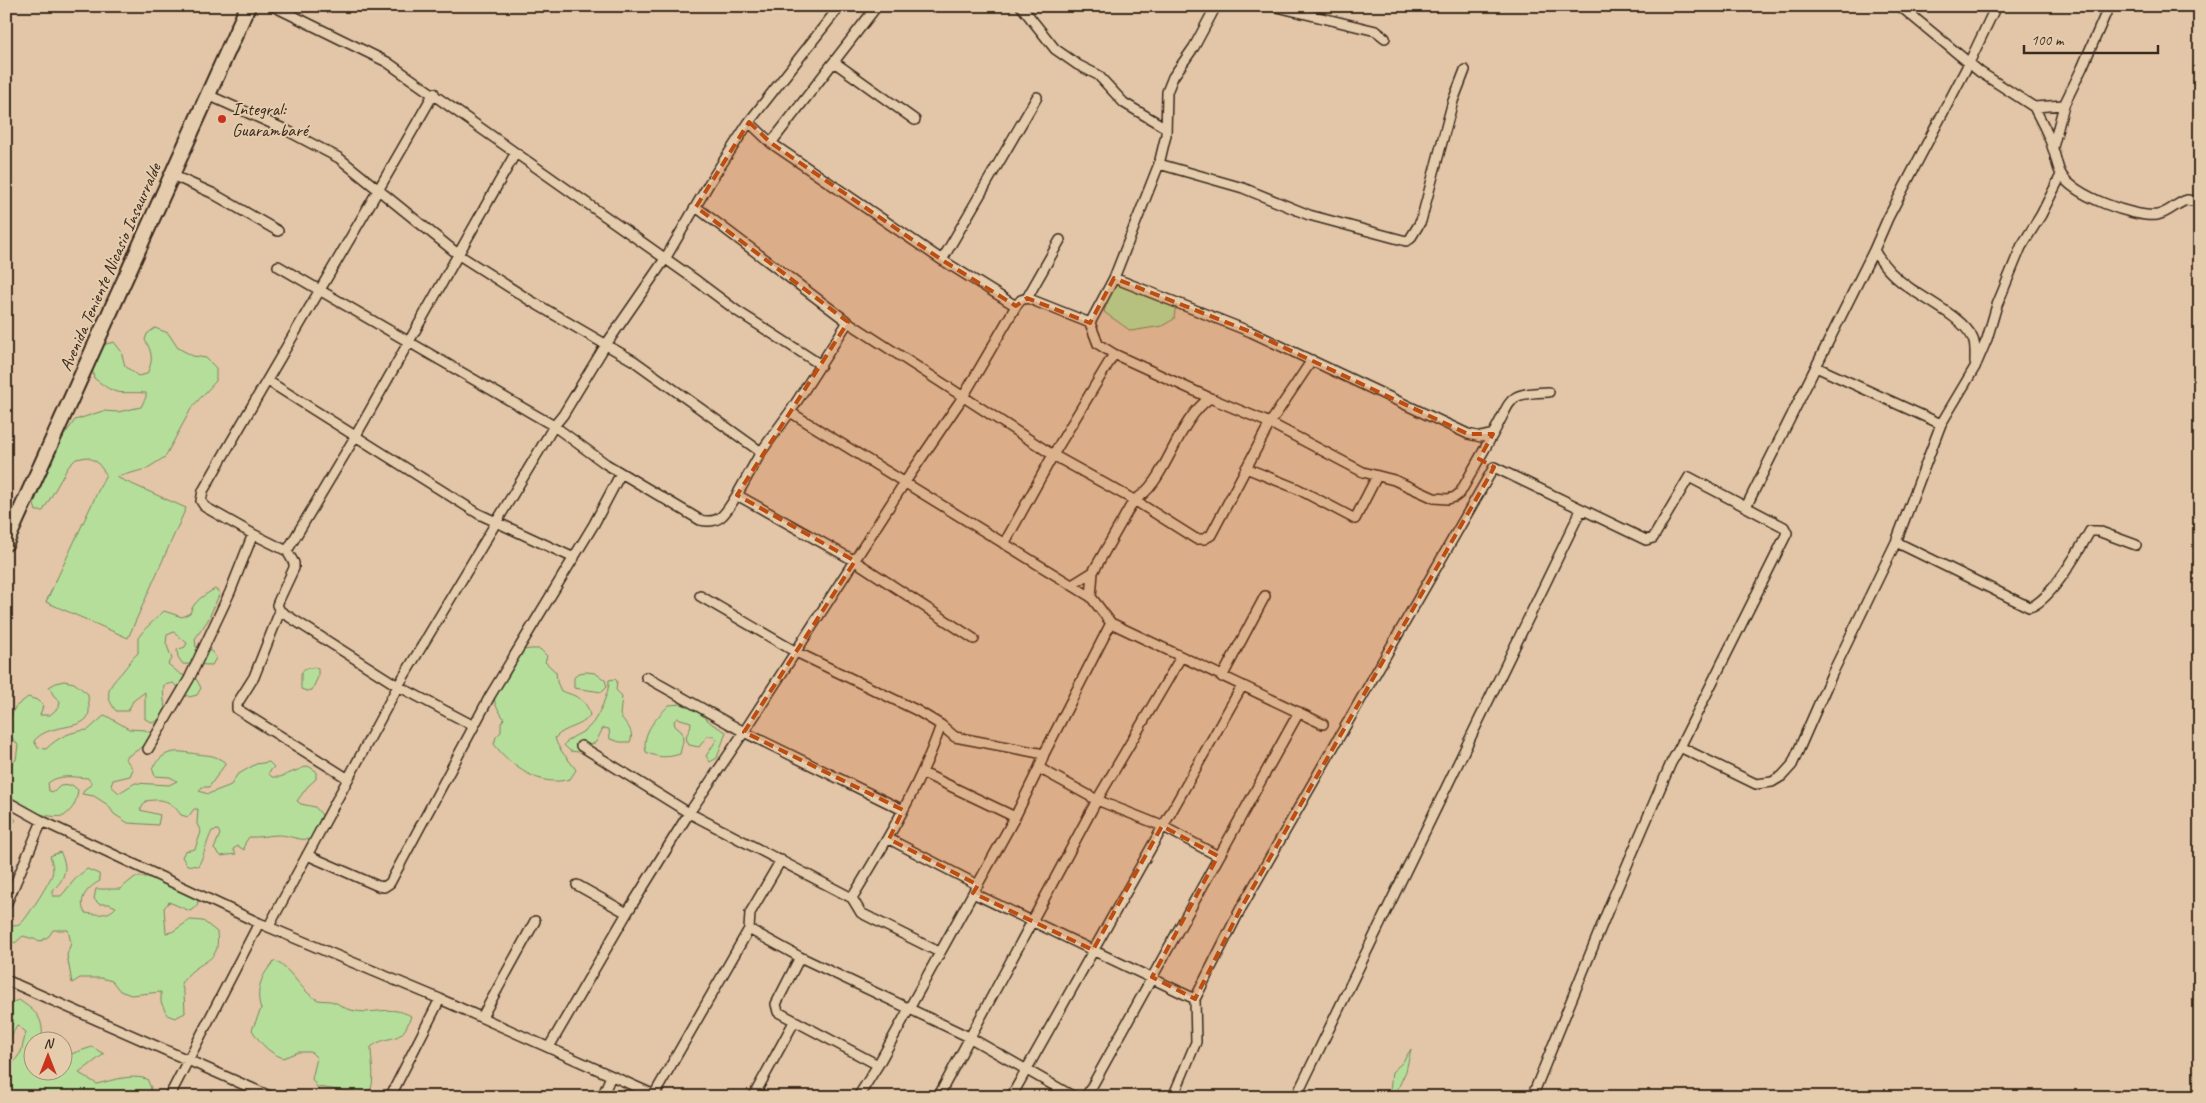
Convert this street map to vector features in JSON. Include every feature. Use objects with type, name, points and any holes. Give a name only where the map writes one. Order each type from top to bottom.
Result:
[{"type":"main road","name":"Avenida Teniente Nicasio Insaurralde","points":[[6,544],[248,6]]},
{"type":"street","points":[[272,6],[387,62],[737,311],[820,365]]},
{"type":"street","points":[[170,1097],[188,1060],[264,924],[307,855],[398,686],[498,524],[554,426],[605,346],[665,259],[749,122],[840,6]]},
{"type":"street","points":[[866,20],[868,6]]},
{"type":"street","points":[[771,143],[877,6]]},
{"type":"street","points":[[1020,6],[1055,49],[1078,65],[1098,75],[1124,103],[1166,128]]},
{"type":"street","points":[[1090,324],[1114,278],[1158,164],[1166,128],[1167,92],[1173,77],[1194,47],[1216,6]]},
{"type":"street","points":[[1273,6],[1376,31],[1385,38]]},
{"type":"street","points":[[1900,6],[1969,63],[2034,107],[2053,147],[2061,175],[2070,185],[2110,205],[2138,213],[2154,215],[2165,213],[2187,200],[2200,202]]},
{"type":"street","points":[[1746,507],[1917,160],[1969,63],[1996,6]]},
{"type":"street","points":[[2053,147],[2064,105],[2109,6]]},
{"type":"street","points":[[834,62],[915,120]]},
{"type":"street","points":[[1158,164],[1243,188],[1309,215],[1406,241],[1410,239],[1421,221],[1453,101],[1465,70]]},
{"type":"street","points":[[434,94],[201,495],[201,501],[205,507],[287,552],[294,563],[294,568],[277,605],[280,611],[398,686],[474,726]]},
{"type":"street","points":[[208,95],[284,129],[339,158],[459,255],[605,346],[641,366],[761,452]]},
{"type":"street","points":[[942,260],[1037,98]]},
{"type":"street","points":[[2034,107],[2064,105]]},
{"type":"street","points":[[749,122],[771,143],[942,260],[1016,306]]},
{"type":"street","points":[[287,552],[410,341],[515,154]]},
{"type":"street","points":[[172,175],[212,193],[278,231]]},
{"type":"street","points":[[1680,747],[1756,784],[1772,782],[1782,776],[1792,764],[1832,674],[1896,542],[1941,424],[1975,367],[1987,339],[1997,305],[2021,247],[2041,215],[2061,175]]},
{"type":"street","points":[[696,207],[848,322],[1053,455],[1134,500],[1196,539],[1204,539],[1211,535],[1270,423],[1312,360]]},
{"type":"street","points":[[1027,298],[1060,240]]},
{"type":"street","points":[[1874,250],[1880,260],[1909,288],[1938,306],[1968,330],[1973,339],[1975,367]]},
{"type":"street","points":[[278,266],[554,426],[621,473],[705,522],[720,520],[737,495],[761,452],[790,412],[848,322]]},
{"type":"street","points":[[1114,278],[1251,332],[1468,434],[1481,437],[1493,434]]},
{"type":"street","points":[[549,1047],[627,913],[689,813],[744,732],[905,482],[963,397],[1021,300],[1027,298],[1090,324],[1098,344],[1114,354],[1270,423],[1363,472],[1394,480],[1434,498],[1455,498],[1460,493],[1514,397],[1524,392],[1549,392]]},
{"type":"street","points":[[1004,544],[1053,455],[1114,354]]},
{"type":"street","points":[[1816,367],[1941,424]]},
{"type":"street","points":[[268,381],[443,492],[498,524],[574,558]]},
{"type":"street","points":[[1072,585],[1092,572],[1134,500],[1144,494],[1158,475],[1195,410],[1210,398]]},
{"type":"street","points":[[790,412],[1091,597],[1111,623],[1323,724]]},
{"type":"street","points":[[1480,459],[1581,510],[1650,540],[1689,477],[1746,507],[1780,522],[1787,533],[1729,653],[1671,763],[1614,896],[1532,1097]]},
{"type":"street","points":[[1173,1097],[1196,1042],[1193,1008],[1195,999],[1240,910],[1494,467]]},
{"type":"street","points":[[1246,468],[1298,489],[1355,518],[1377,476]]},
{"type":"street","points":[[307,855],[378,886],[384,887],[390,883],[506,669],[574,558],[621,473]]},
{"type":"street","points":[[737,495],[855,561],[974,639]]},
{"type":"street","points":[[1296,1097],[1581,510]]},
{"type":"street","points":[[1896,542],[2028,606],[2038,601],[2059,580],[2090,531],[2098,531],[2136,545]]},
{"type":"street","points":[[148,749],[189,679],[230,592],[253,534]]},
{"type":"street","points":[[1091,597],[1092,572]]},
{"type":"street","points":[[700,596],[796,652],[941,724],[955,737],[1044,754]]},
{"type":"street","points":[[1222,677],[1265,596]]},
{"type":"street","points":[[280,611],[254,677],[237,704],[237,709],[347,778]]},
{"type":"street","points":[[858,1097],[878,1065],[1015,817],[1044,754],[1111,623]]},
{"type":"street","points":[[938,1097],[1097,800],[1182,657]]},
{"type":"street","points":[[646,677],[744,732],[903,810]]},
{"type":"street","points":[[1011,1097],[1242,686]]},
{"type":"street","points":[[1086,1097],[1299,712]]},
{"type":"street","points":[[852,898],[889,839],[923,773],[941,724]]},
{"type":"street","points":[[581,746],[689,813],[852,898],[861,913],[939,952]]},
{"type":"street","points":[[1039,768],[1097,800],[1162,826],[1218,856]]},
{"type":"street","points":[[923,773],[1015,817]]},
{"type":"street","points":[[6,801],[42,821],[264,924],[482,1017],[656,1096],[749,929],[750,913],[781,860]]},
{"type":"street","points":[[6,905],[42,821]]},
{"type":"street","points":[[889,839],[978,885]]},
{"type":"street","points":[[577,885],[627,913]]},
{"type":"street","points":[[973,893],[1195,999]]},
{"type":"street","points":[[482,1017],[535,920]]},
{"type":"street","points":[[749,929],[800,957],[969,1037],[1074,1097]]},
{"type":"street","points":[[800,957],[776,1004],[778,1012],[878,1065]]},
{"type":"street","points":[[6,980],[272,1097]]},
{"type":"street","points":[[390,1097],[440,999]]},
{"type":"street","points":[[753,1097],[794,1022]]},
{"type":"street","points":[[602,1097],[611,1076]]},
{"type":"highlighted area","points":[[749,122],[771,143],[942,260],[1016,306],[1027,298],[1090,323],[1114,278],[1251,332],[1468,434],[1493,434],[1479,459],[1494,467],[1490,475],[1240,910],[1195,999],[1152,977],[1218,856],[1162,826],[1093,950],[973,893],[978,885],[889,839],[903,810],[744,732],[855,561],[737,495],[848,322],[696,207]]},
{"type":"green space","points":[[1118,279],[1176,302],[1174,319],[1162,326],[1131,331],[1104,312],[1111,290]]},
{"type":"green space","points":[[155,328],[168,333],[178,348],[193,356],[206,358],[216,368],[216,381],[192,407],[165,457],[146,469],[116,477],[186,508],[128,638],[46,602],[106,474],[97,462],[87,457],[76,459],[68,467],[43,511],[36,511],[34,504],[56,447],[75,420],[103,411],[118,412],[141,407],[146,397],[146,393],[114,391],[94,378],[91,362],[99,346],[114,342],[121,351],[125,366],[138,376],[147,374],[151,357],[150,349],[145,340],[147,334]]},
{"type":"green space","points":[[215,589],[220,593],[208,620],[195,639],[196,647],[211,651],[216,658],[212,665],[183,664],[178,657],[177,650],[185,647],[187,643],[174,632],[167,635],[166,643],[172,659],[168,664],[180,674],[197,680],[201,688],[197,695],[189,697],[173,683],[164,685],[164,715],[154,723],[145,719],[145,692],[133,701],[128,711],[116,711],[109,699],[109,690],[114,681],[138,653],[138,638],[144,630],[164,611],[182,617],[190,613],[203,596]]},
{"type":"green space","points":[[540,649],[547,656],[545,662],[556,672],[557,682],[561,691],[580,699],[586,705],[590,715],[583,722],[564,731],[555,738],[561,750],[576,770],[570,779],[548,781],[528,774],[518,768],[494,744],[496,737],[501,732],[501,723],[504,719],[495,704],[494,687],[514,652]]},
{"type":"green space","points":[[314,667],[318,669],[318,677],[312,690],[301,689],[301,675],[304,669]]},
{"type":"green space","points":[[578,673],[595,673],[605,680],[607,687],[602,692],[574,688],[574,678]]},
{"type":"green space","points":[[615,679],[617,681],[616,690],[622,696],[620,715],[631,731],[630,742],[610,739],[609,729],[603,728],[596,742],[578,752],[570,751],[564,745],[587,729],[593,722],[606,697],[609,680]]},
{"type":"green space","points":[[64,681],[74,683],[88,694],[88,716],[83,722],[46,732],[34,741],[38,748],[46,749],[66,735],[88,730],[105,715],[129,729],[145,730],[158,737],[125,758],[133,769],[130,776],[113,780],[111,786],[119,793],[135,783],[169,785],[177,781],[170,777],[155,776],[152,768],[162,757],[172,752],[212,756],[226,763],[209,787],[202,787],[199,791],[208,794],[231,785],[237,775],[256,764],[269,762],[274,767],[268,773],[272,777],[280,777],[308,766],[316,771],[316,779],[297,801],[301,804],[315,807],[322,815],[311,839],[278,835],[249,837],[245,843],[244,850],[238,846],[233,849],[236,854],[221,856],[214,849],[220,834],[218,830],[212,831],[198,866],[187,865],[182,857],[185,851],[195,849],[201,832],[197,824],[198,809],[194,809],[188,817],[181,815],[174,806],[162,800],[146,801],[140,810],[160,815],[158,825],[128,823],[114,814],[108,805],[94,796],[82,794],[92,784],[88,778],[72,777],[57,778],[48,783],[49,791],[54,792],[60,786],[72,785],[78,790],[74,805],[64,816],[48,816],[6,801],[6,767],[16,760],[18,745],[12,738],[6,736],[6,718],[10,719],[15,707],[28,697],[37,700],[43,706],[40,715],[50,715],[59,707],[60,701],[54,696],[49,687]]},
{"type":"green space","points":[[681,704],[694,708],[712,724],[726,732],[717,758],[710,762],[706,756],[717,739],[714,736],[707,736],[699,747],[689,745],[686,738],[691,722],[677,718],[674,721],[675,726],[682,732],[683,741],[680,754],[663,757],[646,752],[646,738],[655,720],[669,705]]},
{"type":"green space","points":[[6,809],[16,820],[6,832]]},
{"type":"green space","points":[[60,852],[65,868],[63,877],[53,890],[53,896],[61,896],[77,877],[87,869],[99,874],[100,881],[88,890],[83,898],[82,903],[85,913],[106,914],[116,907],[109,904],[99,904],[94,899],[96,889],[120,889],[135,877],[146,877],[155,873],[199,896],[197,906],[190,911],[169,902],[164,908],[166,933],[172,932],[190,920],[203,921],[217,932],[218,941],[215,953],[209,960],[191,972],[181,983],[184,993],[185,1013],[175,1018],[167,1015],[161,1002],[161,992],[131,995],[120,991],[112,981],[101,978],[80,978],[72,983],[67,955],[71,943],[68,930],[53,930],[49,936],[41,941],[23,936],[15,943],[9,938],[6,932],[7,927],[19,925],[31,910],[52,875],[53,868],[50,856]]},
{"type":"green space","points":[[275,961],[287,969],[312,997],[318,1000],[332,1001],[346,1009],[367,1012],[389,1010],[411,1016],[403,1032],[395,1038],[384,1040],[371,1047],[373,1073],[371,1089],[358,1093],[317,1087],[312,1079],[317,1058],[311,1052],[298,1052],[283,1058],[265,1047],[252,1030],[261,1009],[259,1002],[260,983],[266,971]]},
{"type":"green space","points":[[19,1000],[38,1016],[42,1030],[23,1030],[17,1025],[6,1046],[6,1004]]},
{"type":"green space","points":[[92,1047],[104,1054],[79,1073],[97,1084],[128,1077],[147,1079],[151,1088],[148,1097],[6,1097],[6,1068],[9,1069],[22,1048],[22,1080],[72,1080],[72,1054]]},
{"type":"green space","points":[[1411,1049],[1406,1071],[1394,1097],[1387,1097],[1390,1092],[1392,1072],[1402,1063]]},
{"type":"place","name":"Integral: Guarambaré","points":[[222,119]]}]
